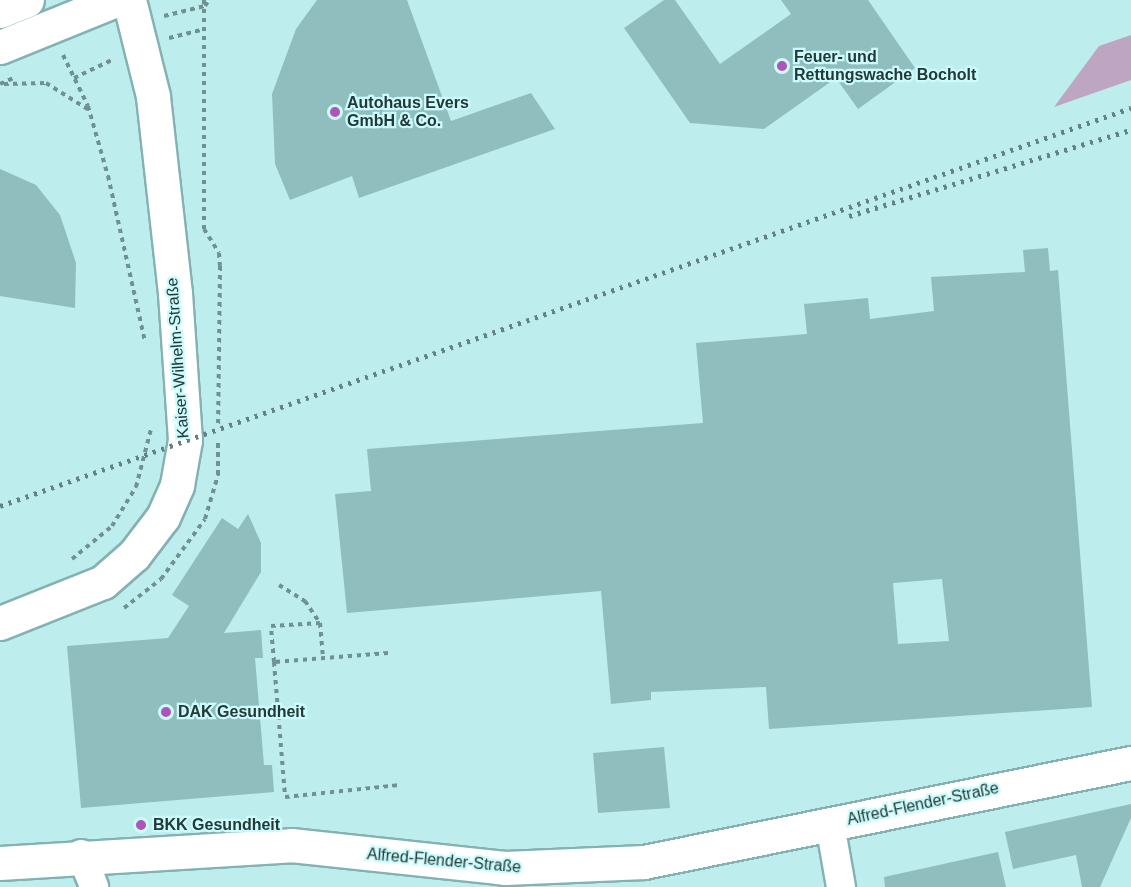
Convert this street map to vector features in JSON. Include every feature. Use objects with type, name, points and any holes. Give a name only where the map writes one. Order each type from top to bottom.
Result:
[{"type":"street","points":[[0,12],[27,0]]},
{"type":"street","points":[[0,47],[116,0]]},
{"type":"street","name":"Kaiser-Wilhelm-Straße","points":[[0,623],[103,582],[134,555],[163,517],[177,485],[185,440],[175,293],[153,96],[129,0]]},
{"type":"street","name":"Alfred-Flender-Straße","points":[[0,863],[81,854],[291,845],[505,868],[575,867],[644,862],[1131,763]]},
{"type":"street","points":[[830,824],[841,887]]},
{"type":"street","points":[[81,854],[94,887]]},
{"type":"path","points":[[204,0],[205,6],[209,0]]},
{"type":"path","points":[[63,55],[89,110],[147,354]]},
{"type":"path","points":[[0,85],[46,82],[89,110]]},
{"type":"path","points":[[62,565],[112,526],[136,488],[150,419]]},
{"type":"path","points":[[279,585],[305,601],[320,623],[322,658]]},
{"type":"path","points":[[320,623],[271,626],[285,796],[400,785]]},
{"type":"path","points":[[274,662],[388,653]]},
{"type":"shaded area","points":[[1131,35],[1131,80],[1054,107],[1099,46]]},
{"type":"building","points":[[317,0],[407,0],[451,121],[531,93],[555,129],[359,198],[352,176],[290,200],[275,164],[272,94],[296,29]]},
{"type":"building","name":"Feuer- und Rettungswache Bocholt","points":[[664,0],[675,0],[720,64],[791,14],[781,0],[868,0],[915,68],[858,109],[836,78],[764,129],[690,123],[624,28]]},
{"type":"building","points":[[0,169],[36,185],[60,215],[76,263],[75,308],[0,296]]},
{"type":"building","points":[[1048,248],[1050,271],[1058,270],[1092,707],[769,729],[766,687],[651,692],[651,700],[611,704],[601,591],[347,613],[335,494],[371,491],[367,449],[703,423],[696,343],[807,334],[804,304],[868,298],[870,319],[934,311],[931,277],[1025,272],[1023,250]],"holes":[[[942,579],[949,641],[898,644],[893,583]]]},
{"type":"building","name":"DAK Gesundheit","points":[[248,514],[261,543],[261,572],[224,633],[261,630],[263,658],[255,658],[264,765],[272,765],[274,792],[81,808],[67,646],[168,638],[189,606],[172,595],[222,518],[238,529]]},
{"type":"building","points":[[664,747],[670,808],[598,813],[593,753]]},
{"type":"building","points":[[1131,804],[1131,818],[1100,887],[1082,887],[1076,855],[1013,869],[1005,832]]},
{"type":"building","points":[[998,852],[1006,887],[885,887],[884,877]]},
{"type":"railway","points":[[0,506],[1131,108]]},
{"type":"railway","points":[[849,216],[1131,130]]},
{"type":"place","name":"Feuer- und Rettungswache Bocholt","points":[[782,66]]},
{"type":"place","name":"Autohaus Evers GmbH & Co.","points":[[335,112]]},
{"type":"place","name":"DAK Gesundheit","points":[[166,712]]},
{"type":"place","name":"BKK Gesundheit","points":[[141,825]]}]
